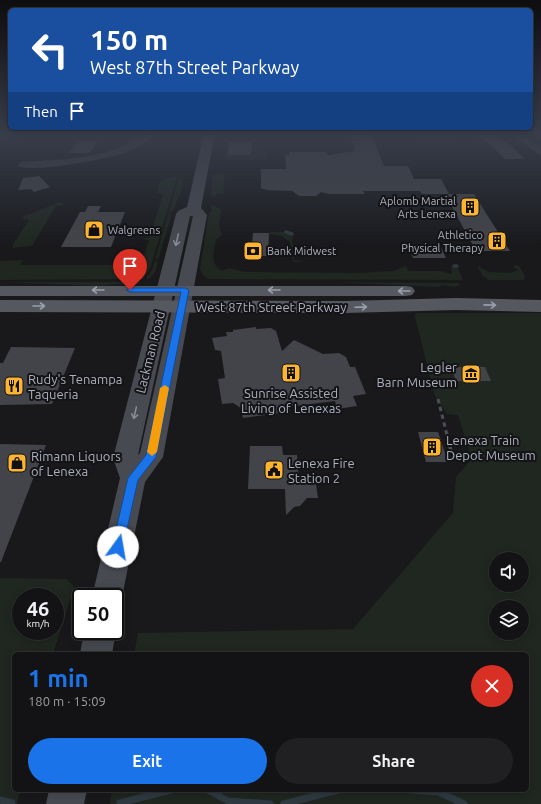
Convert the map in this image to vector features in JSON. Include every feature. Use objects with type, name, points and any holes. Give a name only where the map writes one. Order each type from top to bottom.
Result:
[{"type":"main road","name":"Lackman Road","points":[[109,588],[133,478],[151,457],[173,298],[200,215],[194,209],[202,171]]},
{"type":"main road","name":"West 87th Street Parkway","points":[[0,291],[173,298],[337,307],[456,304],[541,306]]},
{"type":"main road","name":"West 87th Street Parkway","points":[[0,306],[173,298],[541,291]]},
{"type":"main road","points":[[96,652],[98,640]]},
{"type":"main road","points":[[66,804],[68,792]]},
{"type":"shaded area","points":[[220,173],[225,174],[223,194],[217,193],[216,196],[211,197],[212,175]]},
{"type":"shaded area","points":[[177,177],[150,269],[143,279],[0,280],[0,261],[23,260],[20,265],[131,265],[134,260],[143,259],[149,240],[142,239],[150,237],[163,194],[157,193],[160,182],[165,178]]},
{"type":"shaded area","points":[[179,178],[184,182],[181,184],[183,186],[173,211],[169,213],[171,216],[159,257],[155,261],[158,262],[155,272],[149,279],[146,278],[152,270]]},
{"type":"shaded area","points":[[60,202],[65,205],[56,206],[32,246],[10,248],[13,247],[13,244],[29,220],[22,219],[24,216]]},
{"type":"shaded area","points":[[214,205],[221,210],[219,226],[222,235],[216,240],[213,257],[215,264],[222,271],[229,268],[245,272],[356,273],[393,271],[406,266],[409,271],[441,271],[452,274],[451,267],[457,266],[463,280],[208,279],[203,275],[200,269],[209,213],[212,211],[211,206]]},
{"type":"shaded area","points":[[269,232],[285,232],[292,234],[294,260],[305,262],[293,262],[290,242],[281,236],[269,234]]},
{"type":"shaded area","points":[[515,265],[519,266],[525,276],[524,280],[488,280],[482,275],[477,266],[489,272],[509,273],[519,270],[513,267]]},
{"type":"shaded area","points":[[0,282],[142,283],[130,286],[118,284],[100,286]]},
{"type":"shaded area","points":[[333,282],[458,283],[460,285],[455,287],[444,285],[437,287]]},
{"type":"shaded area","points":[[416,313],[541,313],[541,804],[110,804],[112,792],[529,792],[529,652],[134,652],[138,633],[353,629],[453,513],[456,477],[472,459],[458,415],[447,414],[435,396],[415,317]]},
{"type":"shaded area","points":[[0,578],[67,579],[74,587],[72,588],[72,593],[64,619],[64,588],[12,588],[12,640],[57,640],[54,652],[12,652],[12,792],[20,792],[17,804],[0,804]]},
{"type":"building","points":[[261,171],[410,171],[414,179],[441,179],[449,194],[422,194],[420,191],[363,191],[365,194],[329,194],[321,192],[316,196],[299,196],[292,191],[267,190],[261,188]]},
{"type":"building","points":[[39,176],[50,187],[34,192],[31,189],[18,190],[23,178]]},
{"type":"building","points":[[445,194],[474,194],[510,251],[476,251]]},
{"type":"building","name":"Walgreens","points":[[88,206],[101,206],[98,212],[125,212],[111,247],[61,247],[80,212],[85,212]]},
{"type":"building","points":[[253,233],[269,233],[268,256],[251,256]]},
{"type":"building","points":[[408,245],[440,245],[446,258],[413,258]]},
{"type":"building","name":"Sunrise Assisted Living of Lenexas","points":[[256,327],[256,329],[271,328],[276,331],[282,351],[294,340],[323,354],[339,353],[346,357],[350,367],[355,367],[366,394],[353,396],[357,406],[337,409],[335,401],[279,408],[280,413],[243,418],[241,408],[233,403],[222,404],[218,379],[225,378],[221,351],[215,350],[212,338],[227,336],[226,332],[233,332],[233,330]]},
{"type":"building","points":[[11,347],[75,348],[52,404],[0,405],[0,363],[3,363]]},
{"type":"building","name":"Legler Barn Museum","points":[[451,367],[485,367],[491,381],[456,381]]},
{"type":"building","name":"Lenexa Train Depot Museum","points":[[418,432],[438,432],[448,462],[426,462]]},
{"type":"building","points":[[0,444],[46,445],[1,562],[0,562]]},
{"type":"building","name":"Lenexa Fire Station 2","points":[[250,446],[282,446],[283,455],[297,455],[299,484],[316,484],[318,498],[307,498],[300,506],[294,507],[286,515],[285,489],[248,489]]},
{"type":"waterway","points":[[286,232],[292,234]]},
{"type":"waterway","points":[[120,803],[163,792]]},
{"type":"waterway","points":[[212,792],[228,801],[270,804]]},
{"type":"waterway","points":[[284,804],[330,792]]},
{"type":"waterway","points":[[439,792],[464,804]]},
{"type":"waterway","points":[[0,800],[12,803]]},
{"type":"railway","points":[[438,399],[447,435]]},
{"type":"railway","points":[[447,434],[451,451]]},
{"type":"slow traffic","points":[[152,452],[165,388]]},
{"type":"place","name":"Aplomb Martial Arts Lenexa","points":[[470,207]]},
{"type":"place","name":"Walgreens","points":[[94,230]]},
{"type":"place","name":"Athletico Physical Therapy","points":[[497,241]]},
{"type":"place","name":"Bank Midwest","points":[[253,251]]},
{"type":"place","name":"Sunrise Assisted Living of Lenexas","points":[[291,373]]},
{"type":"place","name":"Legler Barn Museum","points":[[471,374]]},
{"type":"place","name":"Rudy's Tenampa Taqueria","points":[[14,386]]},
{"type":"place","name":"Lenexa Train Depot Museum","points":[[432,447]]},
{"type":"place","name":"Rimann Liquors of Lenexa","points":[[17,463]]},
{"type":"place","name":"Lenexa Fire Station 2","points":[[274,470]]},
{"type":"route","points":[[118,547],[133,478],[151,457],[185,290],[130,290]]}]
